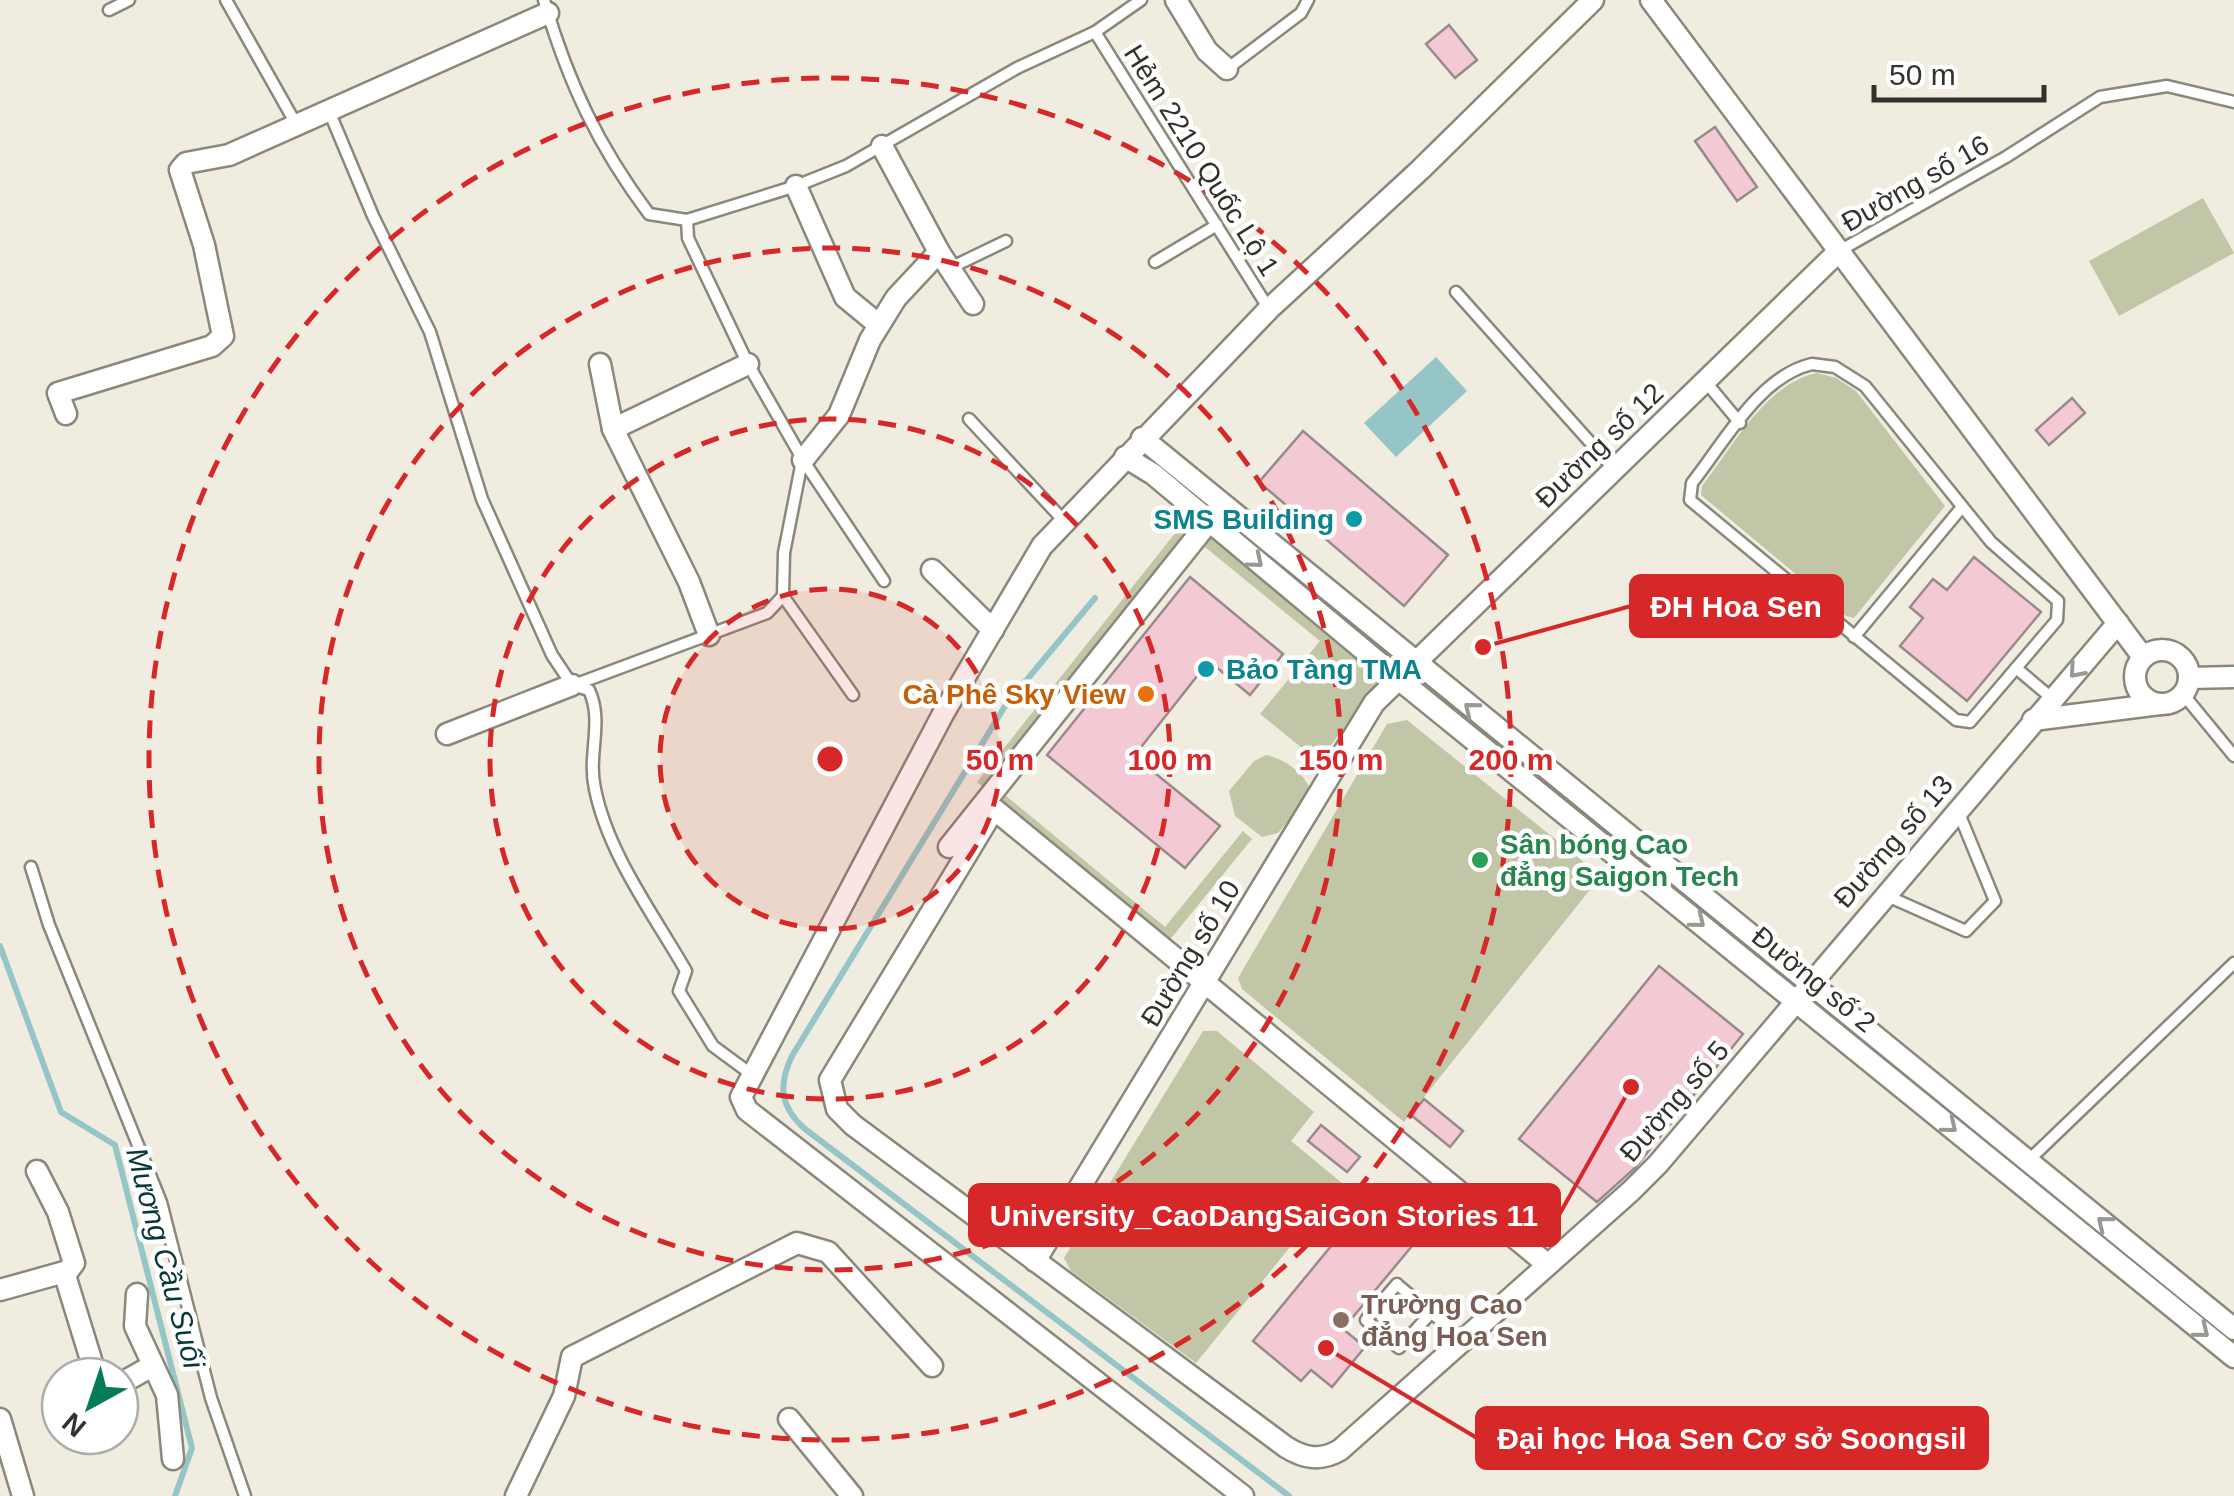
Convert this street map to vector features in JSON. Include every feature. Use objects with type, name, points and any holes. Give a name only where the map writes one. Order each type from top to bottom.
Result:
[{"type":"street","points":[[1176,0],[1207,52],[1227,69]]},
{"type":"street","points":[[1244,1496],[748,1110],[741,1096],[1042,546],[1270,309],[1420,170],[1593,0]]},
{"type":"street","points":[[1651,0],[2143,657]]},
{"type":"street","points":[[66,414],[58,393],[219,342],[224,325],[180,170],[186,163],[229,154],[546,7]]},
{"type":"street","points":[[882,146],[974,304]]},
{"type":"street","points":[[796,186],[844,297],[879,325]]},
{"type":"street","name":"Đường số 12","points":[[1396,677],[1839,252]]},
{"type":"street","points":[[802,460],[838,414],[879,325],[916,273],[945,260]]},
{"type":"street","points":[[600,364],[613,430],[689,582],[708,635]]},
{"type":"street","points":[[613,430],[748,364]]},
{"type":"street","name":"Đường số 2","points":[[1142,438],[1592,808],[2234,1358]]},
{"type":"street","name":"Đường số 2","points":[[1125,457],[1153,474],[1578,825],[2028,1161],[2234,1329]]},
{"type":"street","points":[[949,846],[1222,504]]},
{"type":"street","points":[[932,570],[993,630]]},
{"type":"street","name":"Đường số 13","points":[[1802,991],[2118,623]]},
{"type":"street","points":[[2179,692],[2186,666],[2175,653],[2158,650],[2143,657],[2135,672],[2137,688],[2148,701],[2234,677]]},
{"type":"street","name":"Đường số 10","points":[[1035,1260],[1374,702],[1396,677]]},
{"type":"street","points":[[447,734],[572,685]]},
{"type":"street","points":[[2033,720],[2179,692]]},
{"type":"street","points":[[1578,825],[1592,808]]},
{"type":"street","points":[[1035,1260],[853,1125],[837,1109],[830,1089],[838,1062],[994,809],[1548,1264]]},
{"type":"street","name":"Đường số 5","points":[[1035,1260],[1286,1448],[1311,1458],[1340,1450],[1658,1164],[1802,991]]},
{"type":"street","points":[[0,1290],[64,1272],[74,1263],[58,1212],[37,1171]]},
{"type":"street","points":[[516,1496],[564,1396],[572,1357],[796,1244],[828,1252],[932,1366]]},
{"type":"street","points":[[64,1272],[90,1356]]},
{"type":"street","points":[[137,1294],[136,1326],[167,1395],[174,1458]]},
{"type":"street","points":[[140,1373],[152,1366]]},
{"type":"street","points":[[789,1418],[852,1496]]},
{"type":"street","points":[[0,1419],[3,1443],[23,1496]]},
{"type":"lane","points":[[109,10],[129,0]]},
{"type":"lane","points":[[226,0],[296,124]]},
{"type":"lane","name":"Hẻm 2210 Quốc Lộ 1","points":[[1141,0],[1095,32],[1270,309]]},
{"type":"lane","points":[[1227,69],[1300,13],[1308,0]]},
{"type":"lane","points":[[546,7],[587,122],[616,171],[650,214],[687,220],[796,186],[882,146],[1018,68],[1095,32]]},
{"type":"lane","name":"Đường số 16","points":[[1839,252],[2006,157],[2100,96],[2167,86],[2234,102]]},
{"type":"lane","points":[[328,110],[373,216],[430,332],[482,498],[552,655],[572,685],[589,690],[598,709],[591,750],[594,788],[606,828],[686,972],[680,991],[713,1046],[751,1074]]},
{"type":"lane","points":[[687,220],[688,238],[748,364],[802,460],[884,581]]},
{"type":"lane","points":[[1155,262],[1217,225]]},
{"type":"lane","points":[[945,260],[1006,242]]},
{"type":"lane","points":[[1456,292],[1614,469]]},
{"type":"lane","points":[[1812,364],[1836,367],[1866,386],[1991,542],[2055,598],[2060,609],[2057,620],[1976,718],[1964,723],[1690,500],[1692,483],[1740,424],[1784,375],[1812,364]]},
{"type":"lane","points":[[1705,381],[1740,424]]},
{"type":"lane","points":[[969,418],[1065,522]]},
{"type":"lane","points":[[802,460],[784,553],[783,596],[853,695]]},
{"type":"lane","points":[[1854,637],[1962,507]]},
{"type":"lane","points":[[572,685],[767,614],[783,596]]},
{"type":"lane","points":[[2016,668],[2073,715]]},
{"type":"lane","points":[[2179,692],[2234,756]]},
{"type":"lane","points":[[1884,894],[1966,931],[1996,901],[1958,809]]},
{"type":"lane","points":[[31,868],[49,925],[161,1202],[211,1398],[245,1496]]},
{"type":"lane","points":[[2028,1161],[2234,963]]},
{"type":"lane","points":[[1432,1313],[1399,1348],[1366,1320],[1395,1284],[1432,1313],[1464,1340]]},
{"type":"green space","points":[[2203,198],[2234,253],[2119,316],[2089,261]]},
{"type":"green space","points":[[1817,373],[1836,378],[1856,391],[1945,506],[1854,618],[1846,616],[1701,495],[1702,486],[1766,403],[1799,379]]},
{"type":"green space","points":[[1188,517],[1385,678],[1318,761],[1260,714],[1320,641],[1189,534],[988,781],[1165,927],[1243,831],[1252,839],[1168,942],[977,782]]},
{"type":"green space","points":[[1407,720],[1601,876],[1404,1122],[1242,989],[1238,978],[1387,724]]},
{"type":"green space","points":[[1266,755],[1295,769],[1311,794],[1278,833],[1262,837],[1235,816],[1229,791],[1254,761]]},
{"type":"green space","points":[[1203,1031],[1217,1031],[1314,1112],[1291,1141],[1342,1183],[1196,1363],[1071,1271],[1064,1258]]},
{"type":"water","points":[[1436,357],[1467,391],[1396,457],[1364,423]]},
{"type":"building","points":[[1449,25],[1477,60],[1455,78],[1426,44]]},
{"type":"building","points":[[1715,127],[1757,187],[1737,201],[1695,141]]},
{"type":"building","points":[[2072,398],[2085,413],[2049,445],[2036,430]]},
{"type":"building","name":"SMS Building","points":[[1303,431],[1448,555],[1404,606],[1259,482]]},
{"type":"building","points":[[1974,557],[2041,612],[1967,701],[1900,646],[1923,618],[1910,607],[1933,579],[1947,590]]},
{"type":"building","points":[[1190,577],[1283,654],[1250,695],[1209,661],[1134,756],[1220,826],[1185,868],[1047,755]]},
{"type":"building","points":[[1659,966],[1743,1034],[1635,1168],[1597,1202],[1519,1139]]},
{"type":"building","points":[[1424,1099],[1463,1131],[1450,1147],[1411,1115]]},
{"type":"building","points":[[1321,1125],[1360,1157],[1347,1172],[1308,1141]]},
{"type":"building","points":[[1373,1195],[1422,1234],[1343,1329],[1365,1347],[1332,1387],[1311,1370],[1301,1381],[1253,1341]]},
{"type":"waterway","points":[[1095,598],[1005,706],[792,1056],[784,1095],[790,1112],[805,1129],[1289,1496]]},
{"type":"waterway","name":"Mương Cầu Suối","points":[[0,946],[61,1112],[115,1145],[192,1448],[175,1496]]},
{"type":"place","name":"SMS Building","points":[[1354,519]]},
{"type":"place","name":"ĐH Hoa Sen","points":[[1483,647]]},
{"type":"place","name":"Bảo Tàng TMA","points":[[1206,669]]},
{"type":"place","name":"Cà Phê Sky View","points":[[1146,694]]},
{"type":"place","name":"Sân bóng Cao đẳng Saigon Tech","points":[[1480,860]]},
{"type":"place","name":"University_CaoDangSaiGon Stories 11","points":[[1631,1087]]},
{"type":"place","name":"Trường Cao đẳng Hoa Sen","points":[[1341,1320]]},
{"type":"place","name":"Đại học Hoa Sen Cơ sở Soongsil","points":[[1326,1348]]}]
